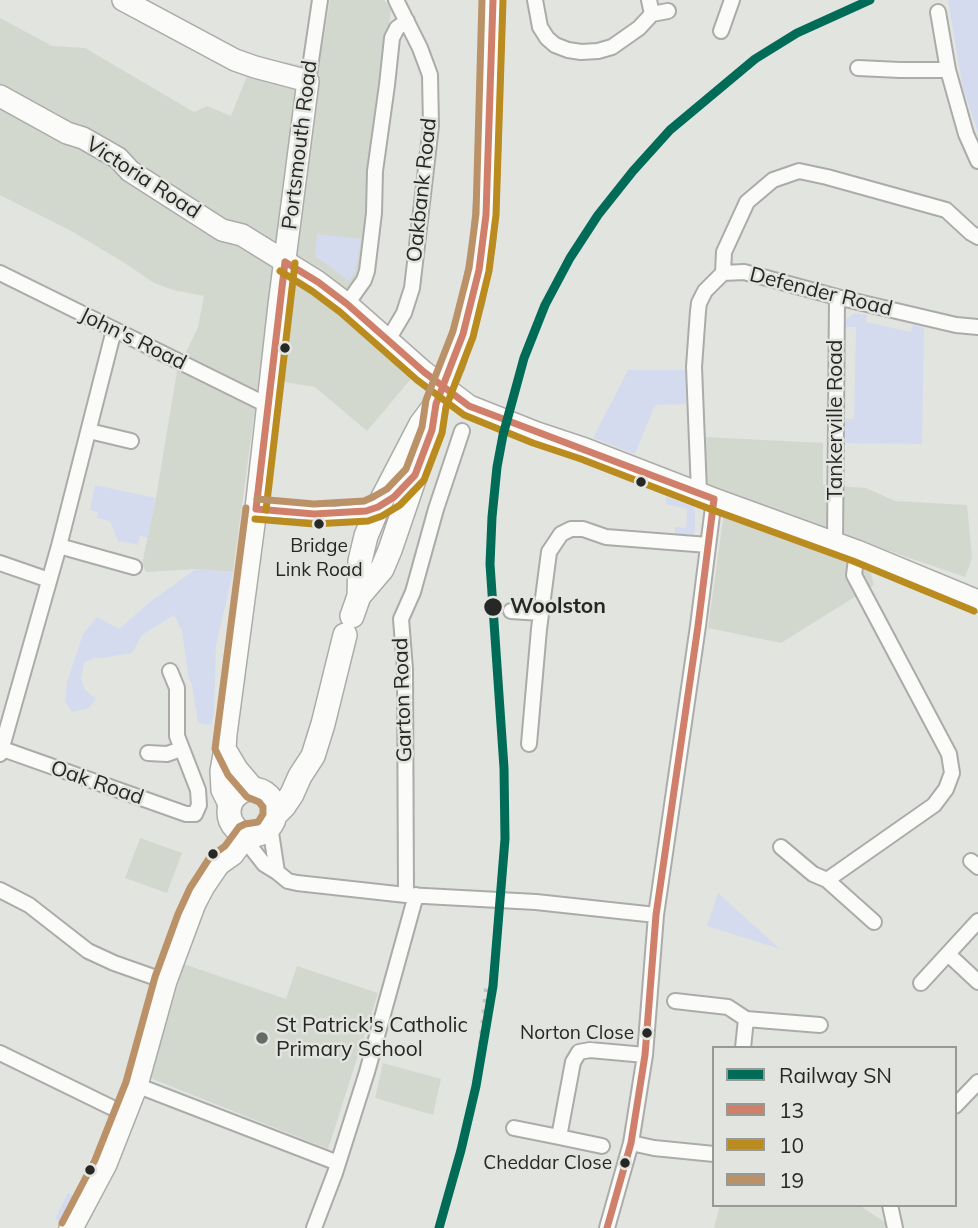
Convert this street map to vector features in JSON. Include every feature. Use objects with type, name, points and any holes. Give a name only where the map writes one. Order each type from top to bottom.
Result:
[{"type":"main road","points":[[250,823],[284,806],[313,757],[352,616],[366,536],[421,424],[436,404],[463,334],[479,270],[487,186],[493,0]]},
{"type":"main road","points":[[352,616],[382,569],[432,430],[436,404]]},
{"type":"main road","points":[[256,790],[300,776]]},
{"type":"main road","points":[[71,1228],[104,1164],[136,1085],[165,981],[194,903],[218,864],[232,854],[250,823],[275,810],[265,793],[250,789],[238,794],[250,823]]},
{"type":"street","points":[[123,0],[235,60],[308,81]]},
{"type":"street","name":"Portsmouth Road","points":[[250,823],[221,785],[221,771],[320,0]]},
{"type":"street","name":"Oakbank Road","points":[[388,340],[404,313],[412,288],[432,125],[430,75],[396,0]]},
{"type":"street","points":[[535,0],[540,27],[547,38],[555,45],[568,50],[598,51],[612,47],[639,29],[651,7],[668,11]]},
{"type":"street","points":[[721,31],[732,0]]},
{"type":"street","points":[[938,12],[948,70],[978,161]]},
{"type":"street","points":[[347,304],[367,271],[375,171],[392,38],[397,28],[407,21]]},
{"type":"street","points":[[858,68],[948,70]]},
{"type":"street","name":"Victoria Road","points":[[0,96],[118,158],[130,171],[222,230],[242,235],[318,282],[424,372],[469,406],[857,551],[978,601]]},
{"type":"street","points":[[723,273],[724,252],[747,202],[773,180],[799,171],[946,210],[978,237]]},
{"type":"street","name":"Defender Road","points":[[607,1228],[631,1143],[645,1055],[656,915],[708,545],[694,366],[699,303],[705,291],[723,273],[744,272],[956,325],[978,327]]},
{"type":"street","name":"John's Road","points":[[0,273],[267,405]]},
{"type":"street","name":"Tankerville Road","points":[[835,543],[837,297]]},
{"type":"street","points":[[1,751],[59,546],[114,330]]},
{"type":"street","name":"Garton Road","points":[[314,1228],[367,1072],[411,895],[405,669],[401,619],[413,592],[462,430]]},
{"type":"street","points":[[89,431],[131,441]]},
{"type":"street","points":[[256,509],[334,514],[366,511],[378,508],[394,497],[415,475]]},
{"type":"street","points":[[529,744],[549,552],[561,534],[571,529],[583,529],[606,537],[708,545]]},
{"type":"street","points":[[59,546],[134,567]]},
{"type":"street","points":[[827,880],[934,805],[946,789],[952,772],[949,754],[854,575],[857,551]]},
{"type":"street","points":[[0,563],[49,580]]},
{"type":"street","points":[[511,611],[541,612]]},
{"type":"street","points":[[148,753],[167,754],[181,749],[177,736],[177,688],[170,671]]},
{"type":"street","name":"Oak Road","points":[[1,751],[186,814],[195,814],[200,805],[198,790],[181,749]]},
{"type":"street","points":[[225,749],[237,769],[256,790]]},
{"type":"street","points":[[250,823],[277,872]]},
{"type":"street","points":[[250,823],[253,849],[264,864],[288,881],[411,895],[536,902],[656,915]]},
{"type":"street","points":[[781,847],[813,874],[827,880],[874,922]]},
{"type":"street","points":[[0,890],[29,905],[88,951],[165,981]]},
{"type":"street","points":[[921,982],[978,921]]},
{"type":"street","points":[[948,954],[978,982]]},
{"type":"street","points":[[675,1001],[729,1007],[746,1019],[820,1025]]},
{"type":"street","points":[[743,1046],[746,1019]]},
{"type":"street","points":[[559,1137],[573,1062],[579,1052],[590,1050],[645,1055]]},
{"type":"street","points":[[0,1053],[125,1114]]},
{"type":"street","points":[[957,1104],[978,1082]]},
{"type":"street","points":[[136,1085],[338,1163]]},
{"type":"street","points":[[513,1128],[602,1146]]},
{"type":"street","points":[[631,1143],[712,1154]]},
{"type":"street","points":[[890,1207],[895,1228]]},
{"type":"shaded area","points":[[330,0],[384,0],[391,9],[367,198],[368,235],[360,274],[338,306],[416,373],[367,431],[315,387],[259,378],[233,572],[196,569],[146,572],[142,564],[177,371],[198,327],[204,296],[154,283],[73,232],[0,195],[0,18],[52,46],[85,48],[194,112],[207,106],[231,116],[255,56],[319,66]]},
{"type":"shaded area","points":[[948,0],[978,0],[978,132],[963,89]]},
{"type":"shaded area","points":[[317,234],[361,239],[355,272],[349,281],[315,256]]},
{"type":"shaded area","points":[[855,313],[867,315],[866,322],[911,332],[913,324],[924,328],[922,444],[846,443],[844,419],[854,419],[856,327],[845,327],[845,320]]},
{"type":"shaded area","points":[[628,370],[686,370],[686,404],[655,405],[635,454],[593,438]]},
{"type":"shaded area","points":[[706,437],[823,443],[823,485],[866,488],[895,501],[967,505],[972,558],[965,577],[880,548],[871,574],[874,585],[781,643],[708,628],[727,491],[706,483]]},
{"type":"shaded area","points":[[95,485],[156,498],[148,538],[140,536],[138,545],[118,541],[110,521],[97,518],[98,512],[90,510]]},
{"type":"shaded area","points":[[666,497],[692,506],[695,510],[693,536],[675,534],[675,527],[686,528],[687,509],[666,504]]},
{"type":"shaded area","points":[[196,569],[233,572],[216,646],[214,713],[211,725],[198,723],[182,631],[174,615],[142,635],[132,653],[94,658],[84,663],[81,679],[85,690],[96,699],[89,708],[72,712],[65,701],[67,682],[83,634],[97,617],[119,629],[150,602]]},
{"type":"shaded area","points":[[140,838],[182,853],[167,893],[125,878]]},
{"type":"shaded area","points":[[718,893],[780,949],[707,926]]},
{"type":"shaded area","name":"St Patrick's Catholic Primary School","points":[[184,964],[286,999],[297,966],[378,993],[328,1149],[150,1078]]},
{"type":"shaded area","points":[[383,1063],[441,1079],[433,1115],[375,1098]]},
{"type":"shaded area","points":[[92,1166],[65,1224],[55,1219],[68,1193],[73,1195]]},
{"type":"shaded area","points":[[719,1207],[862,1207],[894,1228],[714,1228]]},
{"type":"railway","points":[[476,1086],[487,982]]},
{"type":"rail line","name":"SN","points":[[439,1228],[476,1086],[493,986],[505,839],[504,768],[490,564],[492,517],[503,435],[524,358],[545,305],[570,258],[598,215],[670,130],[755,59],[797,33],[870,0]]},
{"type":"transit line","name":"19","points":[[257,499],[314,504],[364,501],[387,489],[406,469],[422,427],[426,400],[453,331],[469,268],[476,214],[482,0]]},
{"type":"transit line","name":"13","points":[[256,509],[314,514],[366,511],[394,497],[415,475],[432,430],[436,404],[463,334],[479,270],[486,215],[493,0]]},
{"type":"transit line","name":"10","points":[[255,519],[314,524],[368,521],[400,505],[424,480],[442,433],[446,407],[473,337],[489,271],[496,215],[503,0]]},
{"type":"transit line","name":"13","points":[[285,262],[347,304],[424,372],[469,406],[714,499]]},
{"type":"transit line","name":"13","points":[[256,509],[285,262]]},
{"type":"transit line","name":"10","points":[[266,510],[295,263]]},
{"type":"transit line","name":"10","points":[[280,271],[340,312],[417,380],[464,415],[853,561],[974,611]]},
{"type":"transit line","name":"13","points":[[607,1228],[631,1143],[645,1055],[656,915],[714,499]]},
{"type":"transit line","name":"19","points":[[62,1223],[95,1160],[126,1082],[155,977],[190,888],[210,857],[225,846],[239,827],[258,822],[263,814],[263,807],[259,802],[247,797],[228,775],[215,749],[246,508]]},
{"type":"place","name":"Bridge Link Road","points":[[319,524]]},
{"type":"place","name":"Woolston","points":[[493,607]]},
{"type":"place","name":"Norton Close","points":[[647,1033]]},
{"type":"place","name":"St Patrick's Catholic Primary School","points":[[262,1038]]},
{"type":"place","name":"Cheddar Close","points":[[625,1163]]}]
